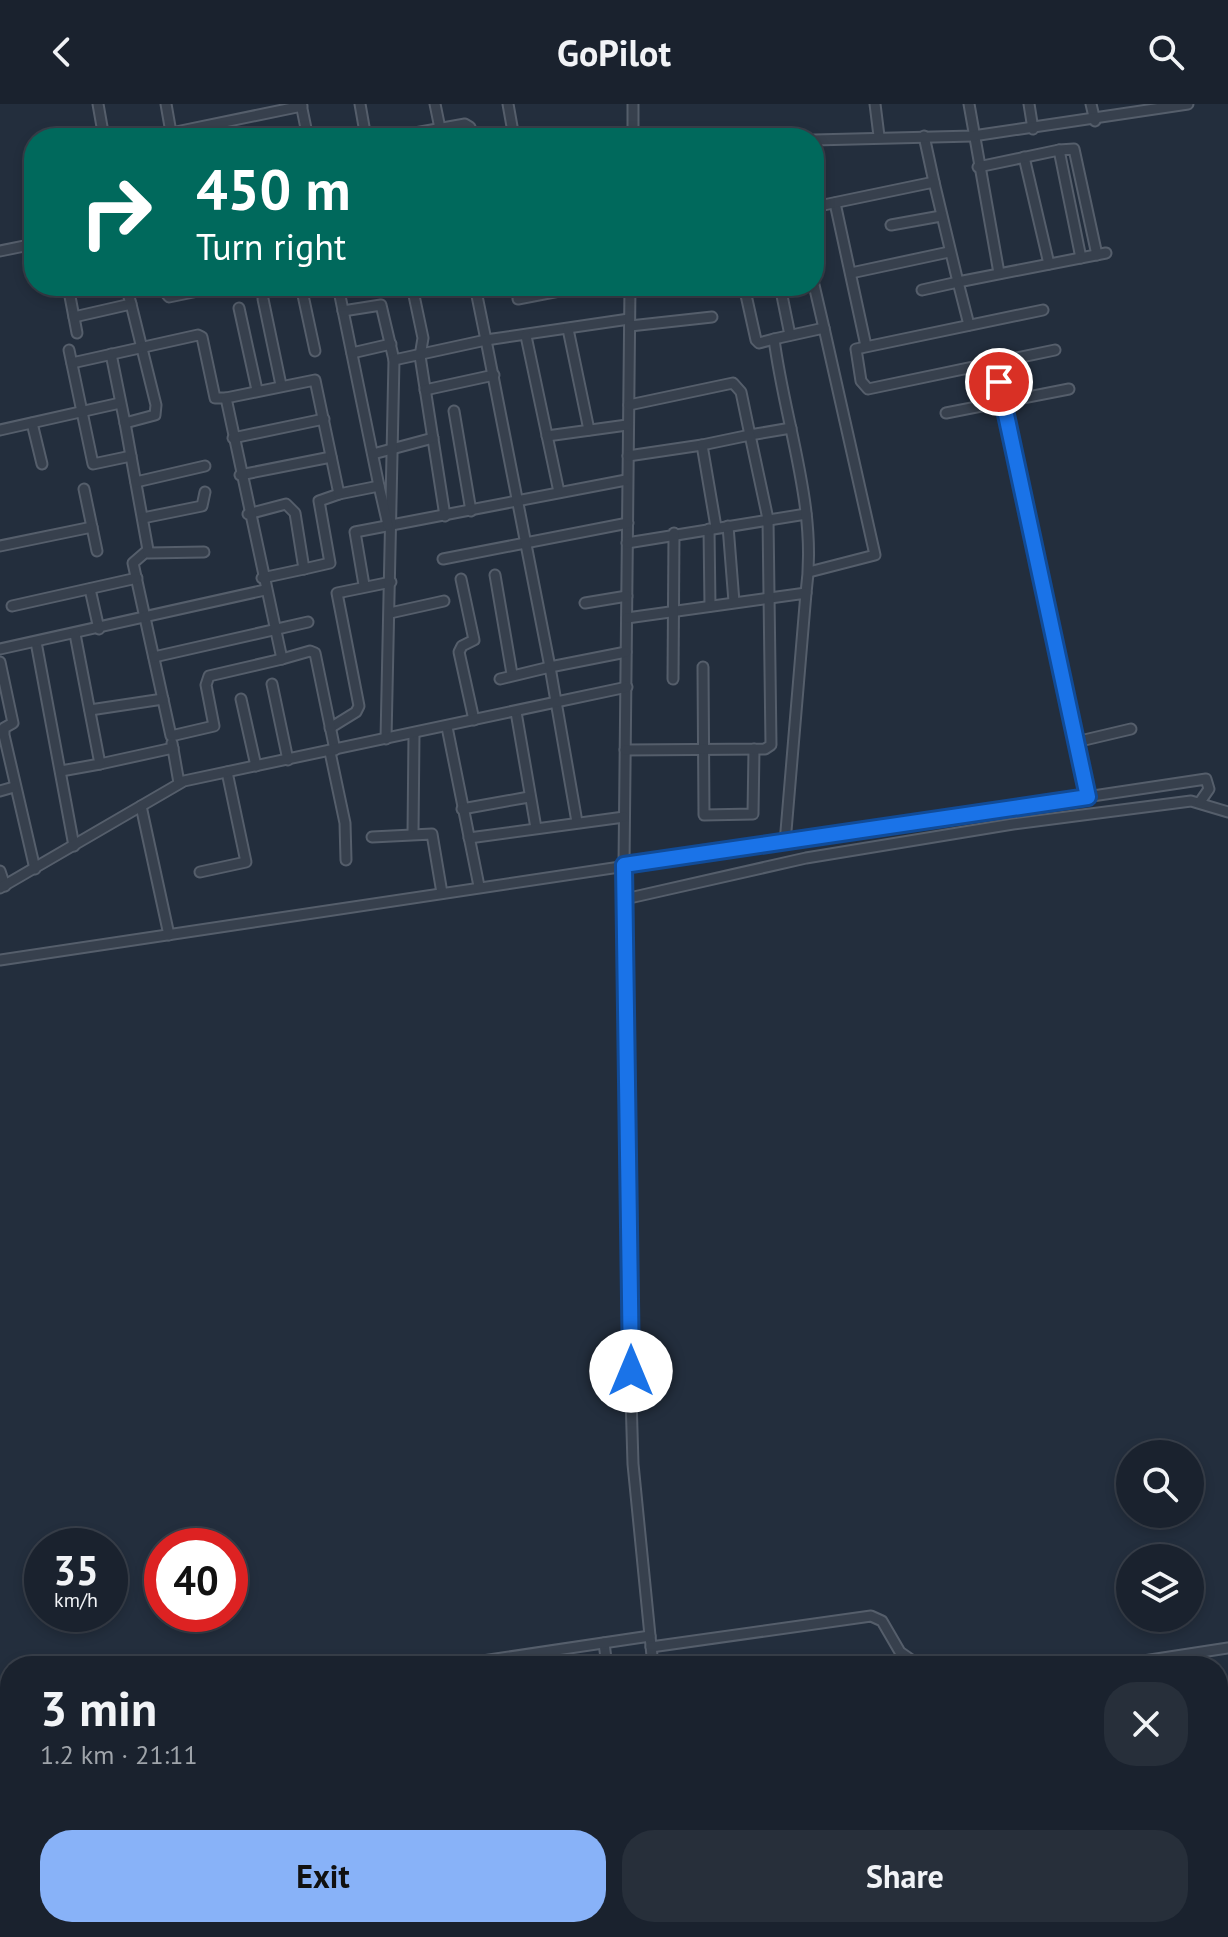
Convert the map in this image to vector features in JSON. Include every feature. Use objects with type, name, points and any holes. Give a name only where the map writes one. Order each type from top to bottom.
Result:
[{"type":"street","points":[[98,104],[102,128]]},
{"type":"street","points":[[166,104],[170,128]]},
{"type":"street","points":[[360,104],[364,128]]},
{"type":"street","points":[[435,104],[440,128]]},
{"type":"street","points":[[508,104],[512,128]]},
{"type":"street","points":[[633,104],[633,128]]},
{"type":"street","points":[[875,104],[879,136]]},
{"type":"street","points":[[969,104],[999,273]]},
{"type":"street","points":[[1029,104],[1033,129]]},
{"type":"street","points":[[1091,104],[1095,121]]},
{"type":"street","points":[[824,139],[973,136],[1095,121],[1185,104]]},
{"type":"street","points":[[205,128],[302,105],[306,128]]},
{"type":"street","points":[[924,136],[949,252],[969,325]]},
{"type":"street","points":[[922,290],[1101,254],[1074,149],[978,167]]},
{"type":"street","points":[[1059,150],[1081,258]]},
{"type":"street","points":[[1024,157],[1049,264]]},
{"type":"street","points":[[824,205],[934,182]]},
{"type":"street","points":[[835,203],[866,346]]},
{"type":"street","points":[[891,225],[941,216]]},
{"type":"street","points":[[0,251],[24,246]]},
{"type":"street","points":[[851,273],[949,252]]},
{"type":"street","points":[[70,296],[77,333]]},
{"type":"street","points":[[125,423],[149,418],[156,412],[129,296]]},
{"type":"street","points":[[303,296],[315,351]]},
{"type":"street","points":[[340,296],[379,486],[390,524]]},
{"type":"street","points":[[414,296],[423,338],[420,356],[445,516]]},
{"type":"street","points":[[477,296],[559,705],[577,822]]},
{"type":"street","points":[[518,299],[533,296]]},
{"type":"street","points":[[630,296],[624,865],[632,1440],[652,1656]]},
{"type":"street","points":[[746,296],[759,343],[824,328]]},
{"type":"street","points":[[782,296],[790,335]]},
{"type":"street","points":[[809,572],[875,555],[817,296]]},
{"type":"street","points":[[263,299],[281,385]]},
{"type":"street","points":[[74,317],[131,304]]},
{"type":"street","points":[[343,311],[381,305],[394,360],[386,739]]},
{"type":"street","points":[[239,308],[257,390]]},
{"type":"street","points":[[1043,310],[856,349],[861,381],[868,389],[1055,350]]},
{"type":"street","points":[[394,360],[486,340],[568,329],[712,317]]},
{"type":"street","points":[[568,329],[589,430]]},
{"type":"street","points":[[72,363],[201,335],[215,398],[315,380],[339,494]]},
{"type":"street","points":[[526,336],[559,492]]},
{"type":"street","points":[[774,339],[806,514],[809,572],[785,843]]},
{"type":"street","points":[[352,353],[391,344]]},
{"type":"street","points":[[69,350],[93,464],[131,456]]},
{"type":"street","points":[[111,354],[148,553]]},
{"type":"street","points":[[995,363],[1060,679],[1088,797]]},
{"type":"street","points":[[425,390],[494,375]]},
{"type":"street","points":[[625,750],[754,749],[771,745],[768,519],[741,392],[733,383],[629,405]]},
{"type":"street","points":[[946,413],[1069,389]]},
{"type":"street","points":[[226,398],[248,514],[282,659]]},
{"type":"street","points":[[0,430],[120,403]]},
{"type":"street","points":[[454,411],[471,511]]},
{"type":"street","points":[[233,438],[324,419]]},
{"type":"street","points":[[32,423],[42,464]]},
{"type":"street","points":[[547,436],[627,425]]},
{"type":"street","points":[[628,456],[791,428]]},
{"type":"street","points":[[373,454],[433,438]]},
{"type":"street","points":[[702,445],[713,528],[710,606]]},
{"type":"street","points":[[240,475],[331,457]]},
{"type":"street","points":[[136,482],[205,466]]},
{"type":"street","points":[[364,585],[355,532],[626,480]]},
{"type":"street","points":[[262,578],[330,563],[319,501],[379,486]]},
{"type":"street","points":[[84,489],[97,551]]},
{"type":"street","points":[[143,518],[202,506],[205,492]]},
{"type":"street","points":[[248,514],[286,504],[292,506],[304,569]]},
{"type":"street","points":[[627,543],[806,514]]},
{"type":"street","points":[[443,559],[628,523]]},
{"type":"street","points":[[728,526],[734,602]]},
{"type":"street","points":[[0,546],[92,527]]},
{"type":"street","points":[[673,679],[674,533]]},
{"type":"street","points":[[179,783],[134,560],[148,553],[204,552]]},
{"type":"street","points":[[495,575],[512,674]]},
{"type":"street","points":[[12,606],[137,578]]},
{"type":"street","points":[[461,579],[474,640],[462,646],[459,652],[474,720]]},
{"type":"street","points":[[330,728],[356,712],[359,706],[336,596],[340,590],[391,582]]},
{"type":"street","points":[[90,589],[99,629]]},
{"type":"street","points":[[0,649],[265,590]]},
{"type":"street","points":[[627,618],[806,593]]},
{"type":"street","points":[[585,603],[627,596]]},
{"type":"street","points":[[390,613],[444,601]]},
{"type":"street","points":[[154,657],[308,622]]},
{"type":"street","points":[[75,634],[100,764]]},
{"type":"street","points":[[36,642],[74,846]]},
{"type":"street","points":[[500,679],[626,652]]},
{"type":"street","points":[[171,736],[214,726],[206,685],[209,676],[315,653],[345,823],[346,860]]},
{"type":"street","points":[[0,662],[13,723],[2,728],[35,869]]},
{"type":"street","points":[[703,667],[703,814],[751,816],[754,811],[754,749]]},
{"type":"street","points":[[272,684],[288,760]]},
{"type":"street","points":[[0,871],[2,887],[179,783],[559,705],[627,687]]},
{"type":"street","points":[[90,710],[163,699]]},
{"type":"street","points":[[241,699],[256,766]]},
{"type":"street","points":[[516,712],[536,828]]},
{"type":"street","points":[[447,727],[479,886]]},
{"type":"street","points":[[1076,742],[1131,729]]},
{"type":"street","points":[[413,834],[414,734]]},
{"type":"street","points":[[61,771],[173,748]]},
{"type":"street","points":[[200,872],[246,862],[227,772]]},
{"type":"street","points":[[0,960],[1206,779],[1209,789],[1200,802]]},
{"type":"street","points":[[0,791],[14,787]]},
{"type":"street","points":[[462,809],[529,797]]},
{"type":"street","points":[[625,899],[881,844],[1013,824],[1200,802],[1228,812]]},
{"type":"street","points":[[141,806],[169,935]]},
{"type":"street","points":[[469,838],[624,817]]},
{"type":"street","points":[[372,837],[430,833],[435,837],[442,893]]},
{"type":"street","points":[[516,1656],[604,1643],[651,1641],[871,1616],[882,1621],[900,1652],[906,1656]]},
{"type":"street","points":[[604,1643],[606,1656]]},
{"type":"street","points":[[1176,1656],[1228,1648]]},
{"type":"route","points":[[631,1371],[624,865],[1088,797],[1060,679],[999,382]]}]
